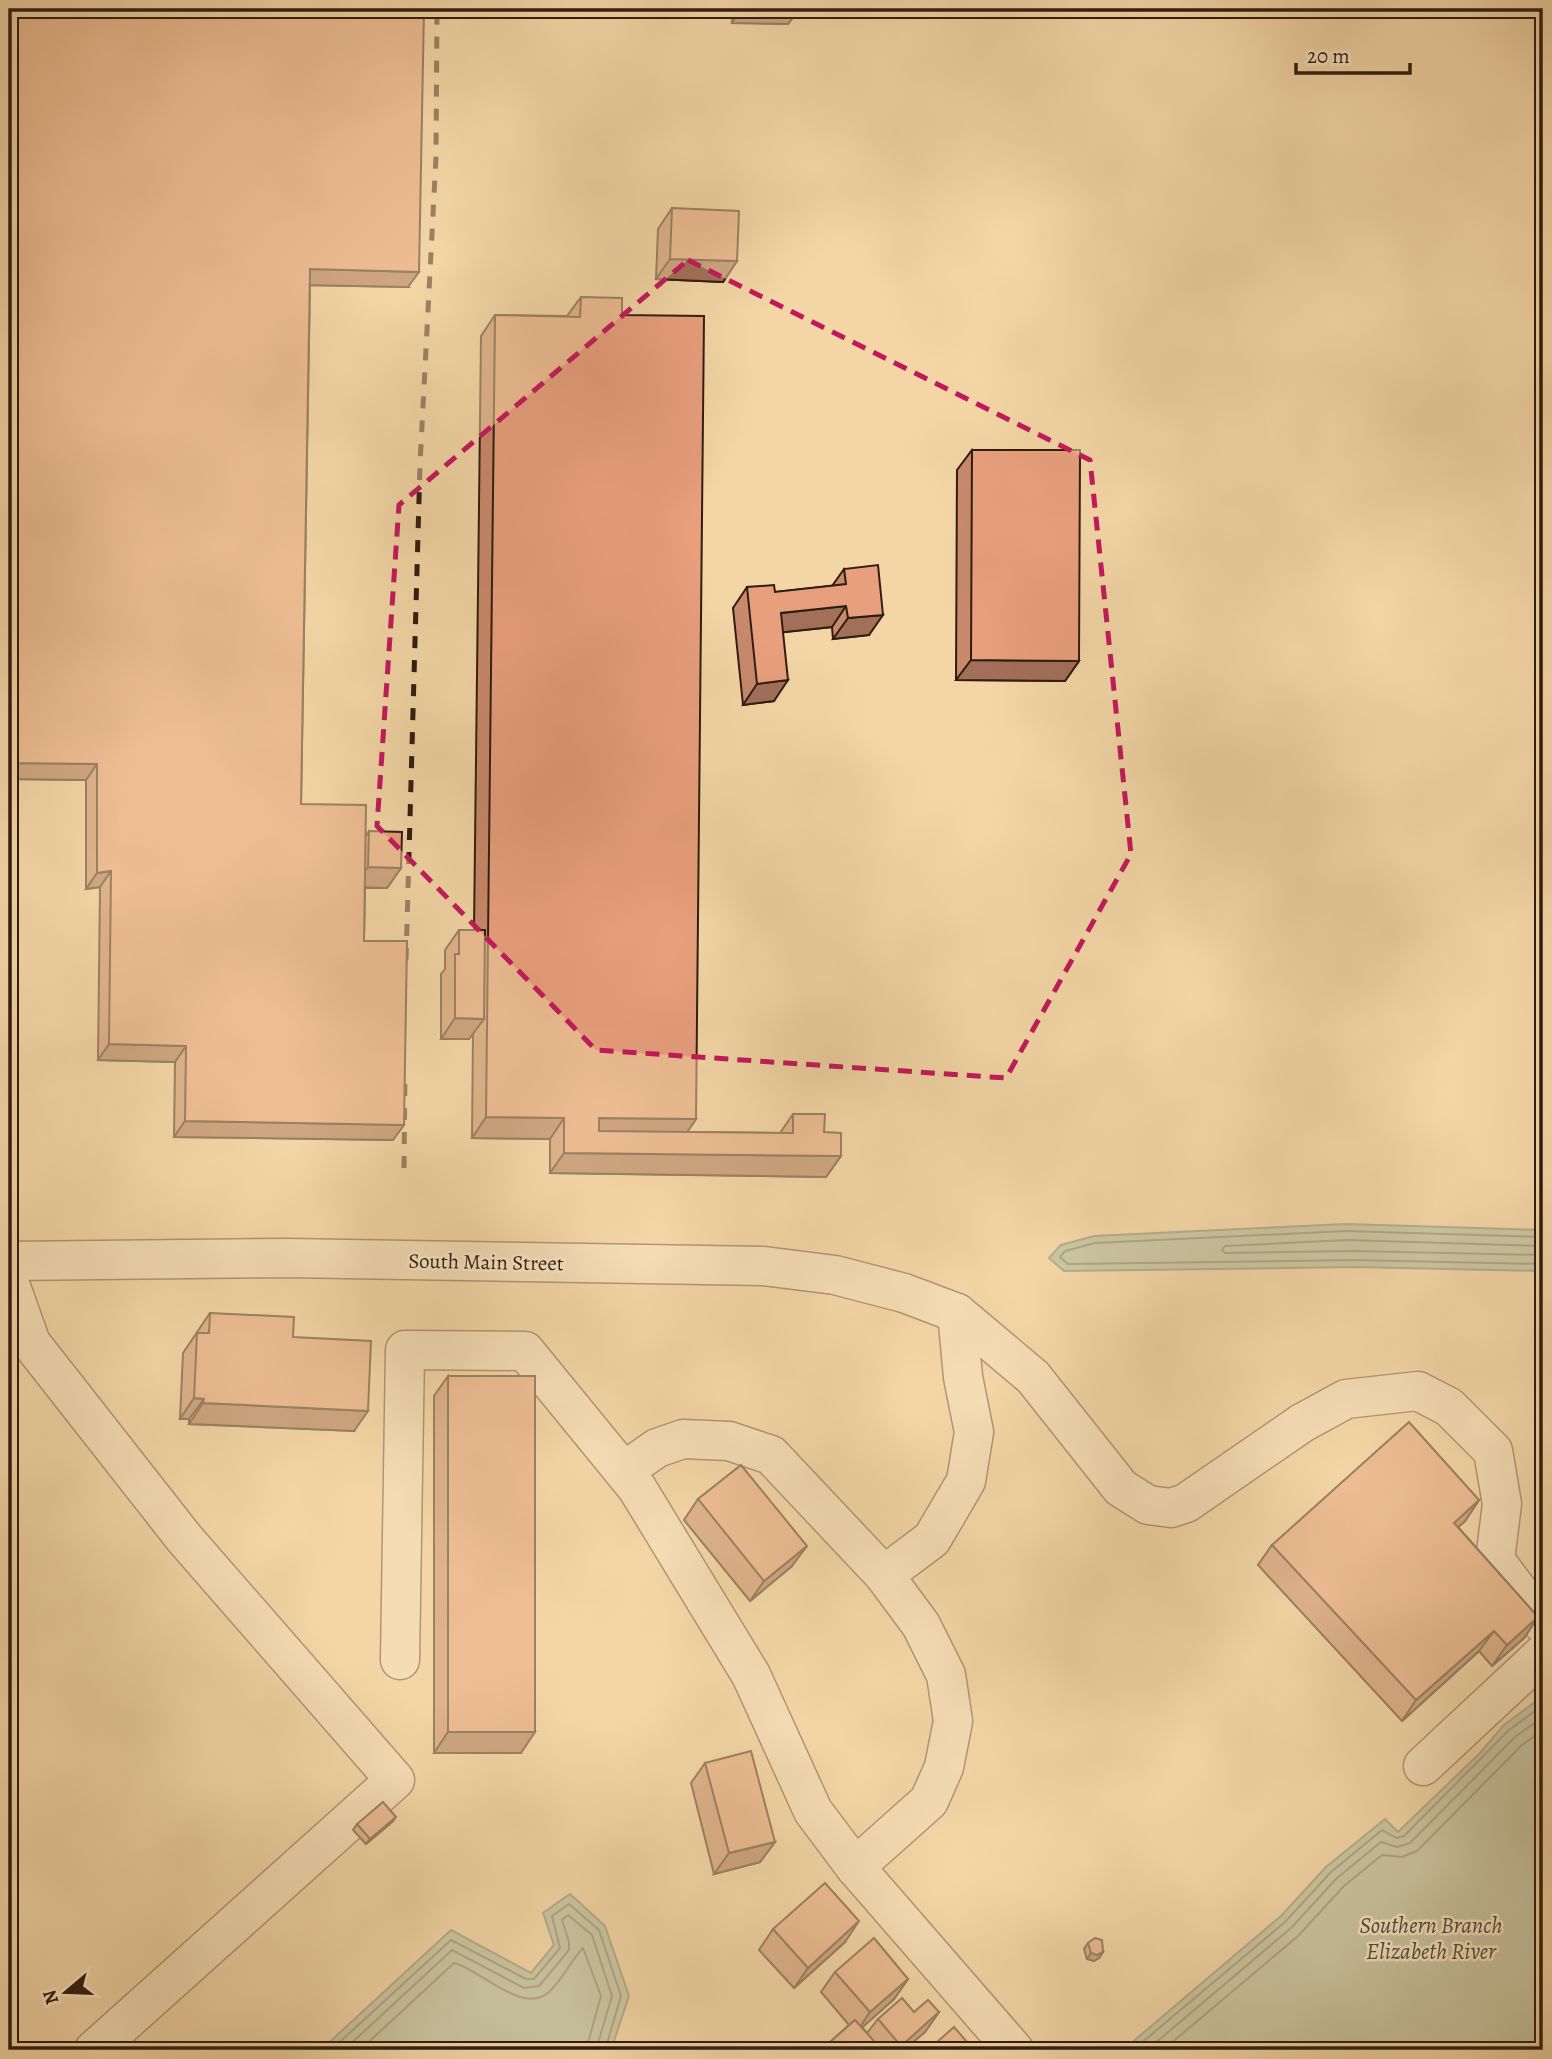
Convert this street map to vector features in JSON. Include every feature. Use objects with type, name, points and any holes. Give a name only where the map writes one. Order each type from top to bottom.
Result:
[{"type":"street","name":"South Main Street","points":[[9,1261],[287,1258],[764,1266],[835,1275],[904,1293],[957,1313],[1033,1377],[1121,1488],[1148,1505],[1171,1508],[1186,1503],[1302,1423],[1346,1399],[1418,1391],[1449,1407],[1493,1451],[1502,1504],[1495,1560],[1543,1625]]},
{"type":"street","points":[[9,1281],[31,1343],[184,1538],[395,1780],[94,2050]]},
{"type":"street","points":[[884,1575],[932,1539],[966,1481],[974,1432],[963,1377],[957,1313]]},
{"type":"street","points":[[400,1660],[405,1350],[525,1351],[624,1471],[751,1675],[813,1811],[855,1867],[1014,2050]]},
{"type":"street","points":[[624,1471],[657,1448],[683,1439],[729,1441],[771,1455],[884,1575],[921,1625],[946,1675],[953,1721],[944,1768],[929,1801],[855,1867]]},
{"type":"street","points":[[1423,1766],[1543,1654]]},
{"type":"highlighted area","points":[[688,260],[1090,460],[1131,854],[1006,1078],[596,1050],[377,826],[399,505]]},
{"type":"water","points":[[1346,1224],[1543,1230],[1543,1271],[1354,1267],[1064,1271],[1049,1258],[1061,1245],[1094,1236]]},
{"type":"water","name":"Southern Branch Elizabeth River","points":[[1543,1696],[1543,2050],[1123,2050],[1281,1916],[1326,1867],[1385,1819],[1398,1832],[1480,1753],[1504,1725]]},
{"type":"water","points":[[570,1894],[605,1926],[629,1996],[611,2050],[321,2050],[451,1930],[531,1973],[554,1945],[543,1913]]},
{"type":"building","points":[[9,9],[424,9],[419,272],[310,269],[301,804],[366,805],[364,941],[407,941],[404,1125],[185,1121],[186,1046],[109,1044],[111,871],[97,873],[97,764],[9,763]]},
{"type":"building","points":[[672,208],[739,211],[737,261],[670,259]]},
{"type":"building","points":[[581,297],[622,298],[622,315],[704,316],[696,1119],[599,1118],[599,1131],[793,1133],[793,1114],[825,1114],[824,1132],[841,1133],[841,1156],[564,1153],[564,1118],[486,1117],[495,315],[580,317]]},
{"type":"building","points":[[972,450],[1080,450],[1079,661],[971,660]]},
{"type":"building","points":[[878,565],[883,615],[848,618],[846,606],[781,613],[788,680],[757,684],[747,587],[774,585],[775,592],[846,584],[844,569]]},
{"type":"building","points":[[369,831],[402,832],[401,868],[368,867]]},
{"type":"building","points":[[459,930],[485,930],[484,1019],[455,1018],[455,954],[459,954]]},
{"type":"building","points":[[210,1313],[294,1317],[293,1337],[371,1341],[368,1411],[203,1403],[204,1399],[194,1398],[197,1333],[209,1333]]},
{"type":"building","points":[[448,1376],[535,1376],[535,1732],[448,1732]]},
{"type":"building","points":[[1409,1422],[1479,1500],[1454,1523],[1538,1617],[1507,1645],[1494,1631],[1416,1700],[1272,1545]]},
{"type":"building","points":[[741,1465],[807,1546],[764,1581],[698,1499]]},
{"type":"building","points":[[751,1751],[775,1842],[729,1853],[705,1763]]},
{"type":"building","points":[[383,1802],[396,1817],[370,1839],[357,1824]]},
{"type":"building","points":[[825,1883],[859,1921],[808,1968],[773,1929]]},
{"type":"building","points":[[874,1938],[908,1979],[870,2012],[835,1972]]},
{"type":"building","points":[[1095,1938],[1102,1940],[1103,1952],[1097,1955],[1091,1953],[1088,1943]]},
{"type":"building","points":[[902,1998],[914,2012],[928,2000],[939,2012],[901,2046],[878,2019]]},
{"type":"building","points":[[855,2020],[882,2050],[821,2050]]},
{"type":"building","points":[[954,2027],[974,2050],[928,2050]]},
{"type":"railway","points":[[406,960],[420,464],[436,157],[437,9]]},
{"type":"railway","points":[[404,1168],[405,1072]]}]
